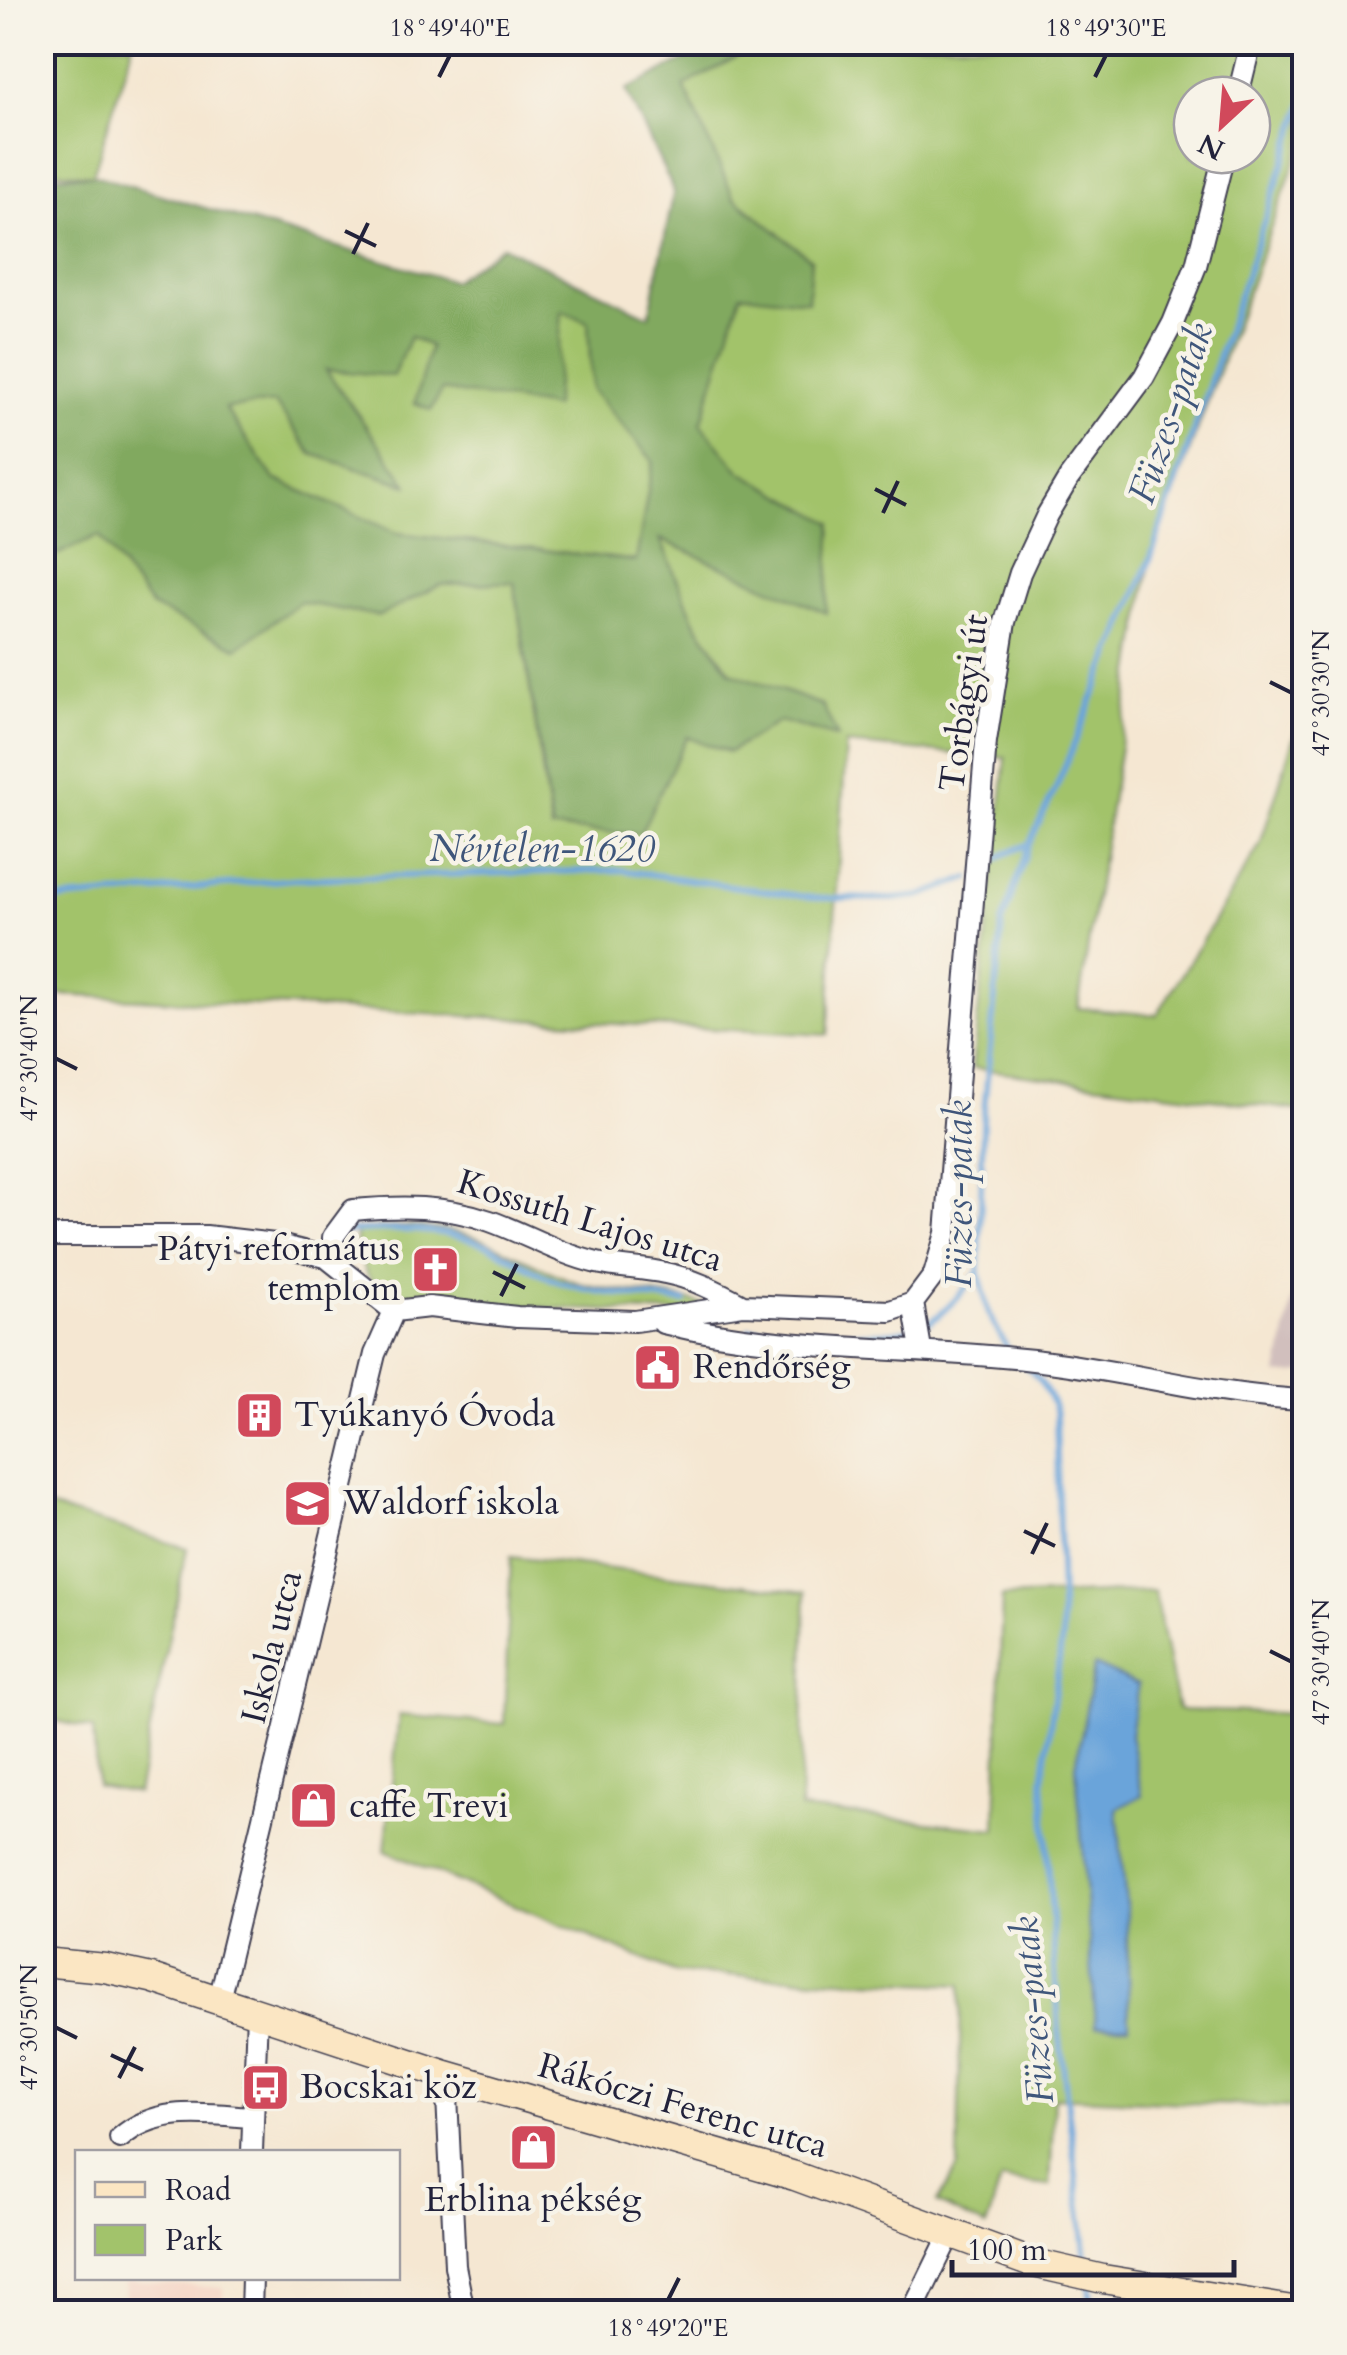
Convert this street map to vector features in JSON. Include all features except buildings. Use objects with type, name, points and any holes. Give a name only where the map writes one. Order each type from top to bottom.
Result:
[{"type":"main road","name":"Rákóczi Ferenc utca","points":[[42,1962],[105,1968],[151,1978],[446,2075],[796,2176],[1016,2258],[1089,2276],[1304,2312]]},
{"type":"street","points":[[1243,75],[1251,42]]},
{"type":"street","name":"Torbágyi út","points":[[913,1304],[934,1275],[946,1234],[986,741],[996,661],[1020,573],[1047,515],[1069,478],[1144,377],[1173,323],[1196,266],[1219,175]]},
{"type":"street","name":"Kossuth Lajos utca","points":[[333,1260],[337,1231],[353,1210],[395,1206],[443,1209],[487,1220],[597,1263],[669,1274],[743,1305]]},
{"type":"street","points":[[42,1236],[206,1236],[275,1244],[333,1260],[394,1311]]},
{"type":"street","points":[[913,1304],[921,1349]]},
{"type":"street","name":"Kossuth Lajos utca","points":[[394,1311],[429,1308],[517,1318],[652,1321],[743,1305],[890,1311],[913,1304]]},
{"type":"street","name":"Iskola utca","points":[[219,2000],[375,1354],[394,1311]]},
{"type":"street","name":"Kossuth Lajos utca","points":[[652,1321],[709,1334],[816,1348],[921,1349],[1032,1360],[1132,1373],[1256,1398],[1304,1400]]},
{"type":"street","points":[[252,2150],[257,2012]]},
{"type":"street","points":[[446,2075],[455,2266],[464,2312]]},
{"type":"street","points":[[120,2138],[137,2125],[181,2112],[252,2116]]},
{"type":"street","points":[[912,2312],[951,2232]]},
{"type":"street","points":[[251,2312],[252,2280]]},
{"type":"shaded area","points":[[1304,1235],[1304,1373],[1278,1375],[1278,1374]]},
{"type":"shaded area","points":[[125,2281],[224,2288],[223,2312],[124,2312]]},
{"type":"green space","points":[[42,43],[133,43],[93,175],[43,170]]},
{"type":"green space","points":[[718,43],[762,43],[684,86],[734,198],[811,259],[808,301],[741,294],[701,424],[741,472],[832,523],[826,613],[660,539],[695,622],[730,672],[822,705],[838,737],[780,721],[729,752],[687,737],[640,834],[552,829],[514,582],[440,585],[379,616],[300,602],[237,648],[151,606],[99,535],[43,561],[43,176],[94,175],[452,281],[502,246],[649,316],[674,191],[626,90]],"holes":[[[562,311],[588,322],[592,390],[653,461],[636,561],[397,533],[274,479],[225,408],[275,403],[312,454],[408,485],[326,370],[393,376],[410,337],[430,346],[415,403],[431,410],[442,390],[554,407]]]},
{"type":"green space","points":[[762,43],[1304,43],[1304,137],[1150,560],[1078,1008],[1157,1015],[1260,845],[1304,705],[1304,1111],[972,1068],[1006,758],[846,744],[828,1035],[43,994],[42,561],[99,535],[151,606],[237,647],[300,602],[379,616],[440,585],[514,582],[551,829],[687,737],[729,752],[780,721],[836,737],[822,705],[731,672],[695,622],[660,538],[825,612],[832,523],[741,472],[700,424],[741,293],[811,260],[734,198],[683,86]]},
{"type":"green space","points":[[561,310],[588,322],[592,390],[653,461],[637,561],[397,533],[274,479],[224,407],[275,403],[312,454],[406,485],[324,369],[410,336],[430,346],[415,403],[431,410],[441,390],[553,406]]},
{"type":"green space","points":[[410,1226],[478,1238],[576,1282],[688,1300],[704,1305],[704,1314],[433,1299],[376,1285],[364,1267],[355,1229]]},
{"type":"green space","points":[[42,1505],[187,1548],[137,1793],[97,1786],[93,1729],[43,1718]]},
{"type":"green space","points":[[511,1557],[806,1592],[800,1809],[996,1829],[1002,1597],[1154,1591],[1178,1710],[1304,1714],[1304,2108],[1054,2097],[1050,2186],[1001,2180],[986,2227],[937,2203],[958,2167],[961,1985],[676,1973],[385,1851],[399,1715],[504,1724]]},
{"type":"water","points":[[1094,1665],[1138,1685],[1130,1735],[1142,1795],[1117,1809],[1127,1915],[1129,2026],[1096,2026],[1076,1766]]},
{"type":"waterway","name":"Füzes-patak","points":[[1010,1353],[989,1315],[979,1272],[983,1121],[1002,924],[1029,844],[1150,560],[1304,103]]},
{"type":"waterway","name":"Névtelen-1620","points":[[979,871],[1029,844]]},
{"type":"waterway","name":"Névtelen-1620","points":[[42,901],[294,879],[621,870],[814,898],[893,899],[920,896],[969,878]]},
{"type":"waterway","points":[[343,1232],[398,1230],[452,1235],[487,1245],[571,1286],[685,1302]]},
{"type":"waterway","points":[[750,1329],[870,1334],[915,1328],[944,1311],[979,1272]]},
{"type":"waterway","name":"Füzes-patak","points":[[1023,1364],[1044,1386],[1056,1414],[1062,1638],[1043,1780],[1059,2030],[1087,2267]]},
{"type":"waterway","name":"Füzes-patak","points":[[1089,2284],[1092,2312]]},
{"type":"place","name":"Pátyi református templom","points":[[435,1269]]},
{"type":"place","name":"Rendőrség","points":[[658,1367]]},
{"type":"place","name":"Tyúkanyó Óvoda","points":[[259,1415]]},
{"type":"place","name":"Waldorf iskola","points":[[308,1503]]},
{"type":"place","name":"caffe Trevi","points":[[314,1806]]},
{"type":"place","name":"Bocskai köz","points":[[265,2087]]},
{"type":"place","name":"Erblina pékség","points":[[533,2148]]}]
